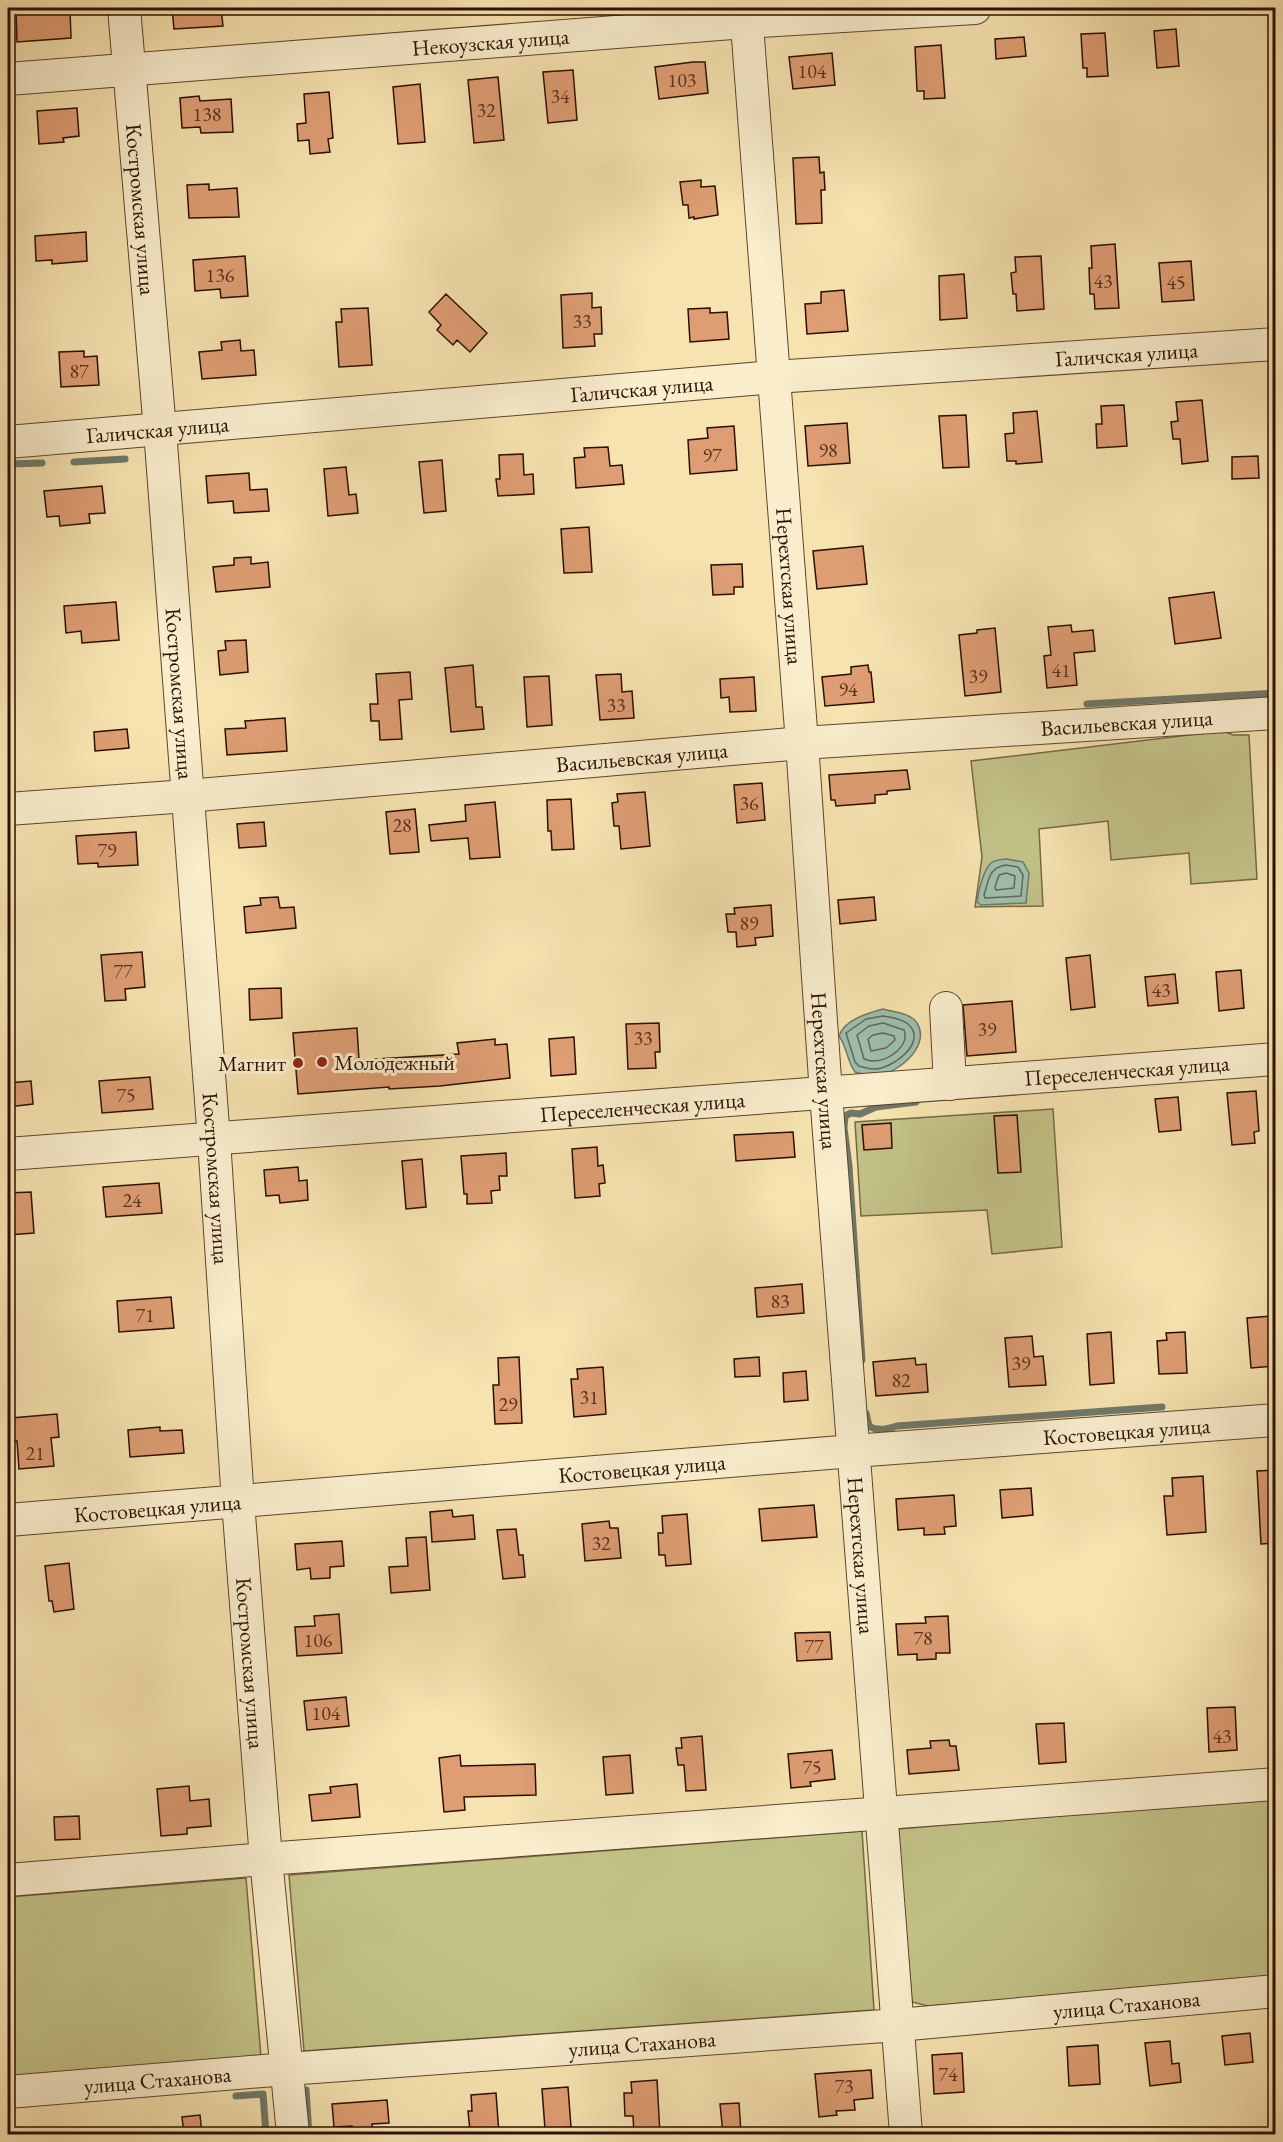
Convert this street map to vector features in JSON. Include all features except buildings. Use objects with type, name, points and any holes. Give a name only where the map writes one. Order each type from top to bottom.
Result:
[{"type":"street","name":"Костромская улица","points":[[124,8],[160,430],[266,1859],[293,2134]]},
{"type":"street","name":"Некоузская улица","points":[[8,79],[744,15],[975,8]]},
{"type":"street","name":"Нерехтская улица","points":[[744,15],[802,743],[826,1094],[906,2134]]},
{"type":"street","name":"Галичская улица","points":[[8,442],[774,377],[1275,344]]},
{"type":"street","name":"Васильевская улица","points":[[8,809],[187,796],[802,743],[1275,713]]},
{"type":"street","points":[[946,1008],[950,1084]]},
{"type":"street","name":"Переселенческая улица","points":[[8,1154],[1275,1059]]},
{"type":"street","name":"Костовецкая улица","points":[[8,1520],[853,1451],[1275,1420]]},
{"type":"street","points":[[8,1880],[1275,1784]]},
{"type":"street","name":"улица Стаханова","points":[[8,2092],[287,2069],[898,2025],[1275,1991]]},
{"type":"green space","points":[[1223,731],[1233,735],[1249,735],[1257,879],[1191,884],[1189,853],[1111,860],[1108,821],[1039,829],[1043,906],[975,907],[982,857],[971,761]]},
{"type":"green space","points":[[1053,1109],[1062,1247],[992,1254],[987,1210],[861,1216],[855,1122]]},
{"type":"green space","points":[[1275,1798],[1275,1978],[928,2006],[912,2002],[897,1829]]},
{"type":"green space","points":[[862,1831],[874,2010],[304,2051],[289,1875]]},
{"type":"green space","points":[[246,1878],[261,2057],[8,2078],[8,1897]]},
{"type":"water","points":[[1006,859],[1023,862],[1029,873],[1026,903],[981,905],[977,902],[981,882],[988,867],[993,862]]},
{"type":"water","points":[[883,1009],[906,1015],[914,1020],[920,1032],[920,1041],[909,1058],[901,1066],[891,1071],[873,1076],[855,1072],[839,1036],[851,1021]]},
{"type":"waterway","points":[[74,462],[125,459]]},
{"type":"waterway","points":[[8,464],[42,463]]},
{"type":"waterway","points":[[1087,704],[1276,693]]},
{"type":"waterway","points":[[862,1360],[849,1166],[844,1128],[845,1116],[851,1113],[860,1114],[876,1107],[916,1102]]},
{"type":"waterway","points":[[866,1413],[869,1426],[883,1429],[897,1426],[1162,1407]]},
{"type":"waterway","points":[[306,2090],[309,2134]]},
{"type":"waterway","points":[[236,2096],[263,2094],[266,2134]]},
{"type":"place","name":"Молодежный","points":[[322,1062]]},
{"type":"place","name":"Магнит","points":[[298,1063]]}]
